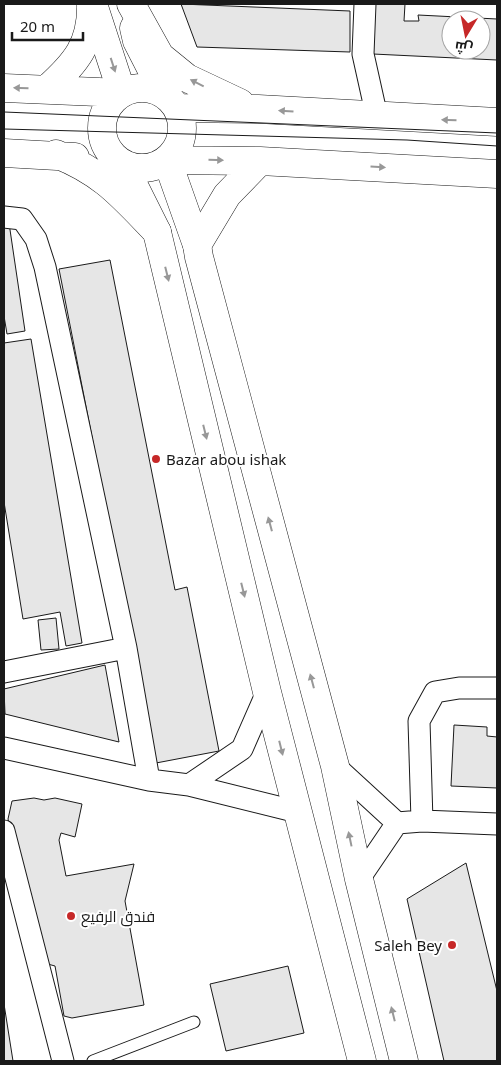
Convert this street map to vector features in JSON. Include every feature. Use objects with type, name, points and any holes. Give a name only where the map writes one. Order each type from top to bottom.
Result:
[{"type":"main road","points":[[47,89],[70,69],[86,40],[91,24],[92,4]]},
{"type":"main road","points":[[92,4],[122,92]]},
{"type":"main road","points":[[129,4],[137,41],[181,120],[180,141],[167,160]]},
{"type":"main road","points":[[129,4],[160,56],[187,78],[226,98],[258,109]]},
{"type":"main road","points":[[4,88],[122,92],[143,87],[170,101],[377,117],[497,122]]},
{"type":"main road","points":[[122,92],[105,110],[101,123],[102,135],[106,147],[123,164],[157,232],[267,692],[362,1061]]},
{"type":"main road","points":[[4,153],[56,154],[146,168],[167,160],[260,161],[497,174]]},
{"type":"main road","points":[[56,154],[83,165],[110,184],[157,232]]},
{"type":"main road","points":[[167,160],[197,245],[198,257],[335,766],[359,878],[404,1061]]},
{"type":"main road","points":[[197,245],[227,195],[260,161]]},
{"type":"street","points":[[365,4],[363,54],[377,117]]},
{"type":"street","points":[[4,217],[22,219],[36,239],[45,266],[126,648],[149,780]]},
{"type":"street","points":[[4,672],[126,648]]},
{"type":"street","points":[[422,821],[419,721],[435,692],[458,688],[497,688]]},
{"type":"street","points":[[189,785],[242,749],[267,692]]},
{"type":"street","points":[[4,748],[149,780],[189,785],[298,812]]},
{"type":"street","points":[[335,766],[397,823],[422,821],[497,824]]},
{"type":"street","points":[[359,878],[397,823]]},
{"type":"street","points":[[4,831],[63,1061]]},
{"type":"lane","points":[[93,1061],[194,1022]]},
{"type":"building","points":[[181,4],[350,11],[350,52],[197,47]]},
{"type":"building","points":[[374,4],[405,4],[404,21],[419,21],[418,15],[441,16],[441,57],[373,54]]},
{"type":"building","points":[[491,19],[497,19],[497,60],[491,60]]},
{"type":"building","points":[[9,223],[25,331],[7,334],[4,316],[4,224]]},
{"type":"building","points":[[110,260],[175,590],[187,587],[219,751],[156,763],[59,269]]},
{"type":"building","points":[[31,339],[82,643],[66,646],[60,612],[23,619],[4,502],[4,343]]},
{"type":"building","points":[[56,618],[59,649],[41,650],[38,620]]},
{"type":"building","points":[[105,665],[119,742],[5,714],[4,689]]},
{"type":"building","points":[[454,725],[487,727],[487,736],[497,737],[497,788],[451,786]]},
{"type":"building","points":[[34,798],[44,800],[55,798],[82,804],[75,837],[61,833],[59,840],[66,876],[134,864],[125,901],[144,1005],[72,1018],[64,1016],[55,966],[44,963],[8,819],[12,801]]},
{"type":"building","name":"Saleh Bey","points":[[466,863],[497,991],[497,1061],[444,1061],[407,899]]},
{"type":"building","points":[[288,966],[304,1033],[226,1051],[210,984]]},
{"type":"building","points":[[4,1004],[13,1061],[4,1061]]},
{"type":"tram line","points":[[4,112],[497,133]]},
{"type":"tram line","points":[[4,129],[407,140],[497,146]]},
{"type":"place","name":"Bazar abou ishak","points":[[156,459]]},
{"type":"place","name":"فندق الرفيع","points":[[71,916]]},
{"type":"place","name":"Saleh Bey","points":[[452,945]]}]
